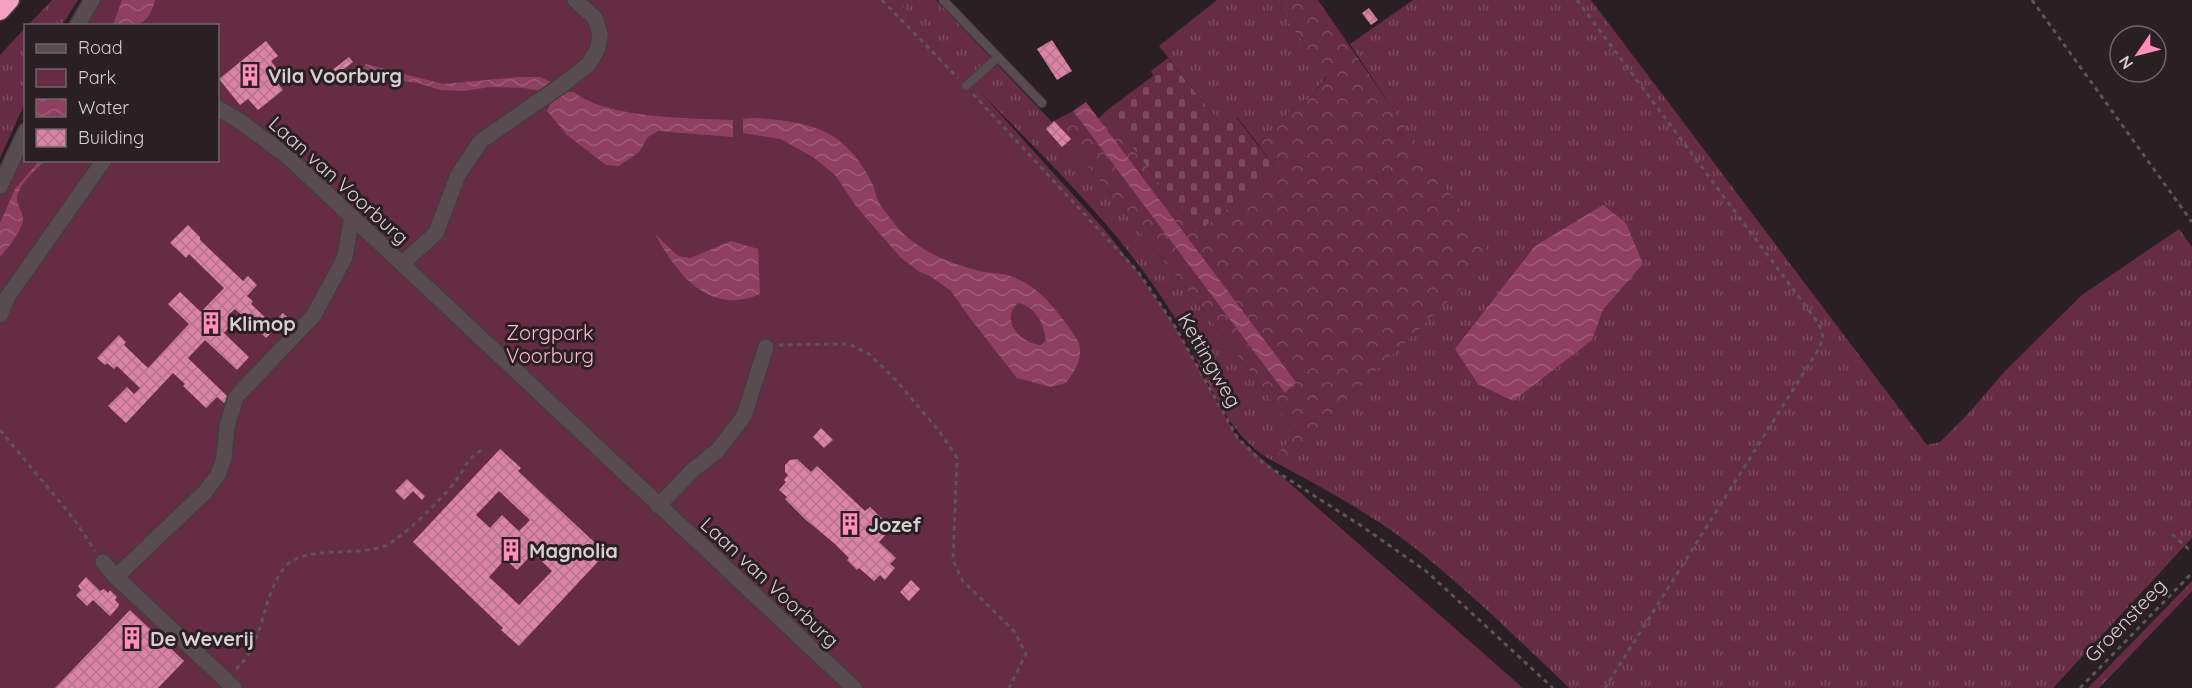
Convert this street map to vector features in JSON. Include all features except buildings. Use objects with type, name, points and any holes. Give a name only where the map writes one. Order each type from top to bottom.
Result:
[{"type":"highway","points":[[0,11],[10,0]]},
{"type":"street","points":[[77,24],[92,0]]},
{"type":"street","name":"Laan van Voorburg","points":[[402,264],[436,233],[458,175],[481,141],[589,64],[598,48],[600,34],[595,18],[575,0]]},
{"type":"street","name":"Laan van Voorburg","points":[[219,109],[287,156],[854,688]]},
{"type":"street","points":[[0,186],[24,135]]},
{"type":"street","points":[[0,315],[8,296],[103,162]]},
{"type":"street","points":[[116,577],[205,492],[218,475],[224,458],[227,426],[236,397],[314,315],[345,257],[352,216]]},
{"type":"street","points":[[658,506],[694,469],[717,451],[744,416],[766,346]]},
{"type":"street","points":[[103,562],[116,577],[230,683]]},
{"type":"lane","points":[[943,0],[1042,104]]},
{"type":"lane","points":[[966,86],[998,58]]},
{"type":"path","name":"Kettingweg","points":[[882,0],[966,86],[1139,273],[1173,323],[1238,437],[1263,463],[1360,525],[1426,572],[1553,688]]},
{"type":"path","points":[[1577,0],[1819,324],[1822,337],[1820,347],[1605,688]]},
{"type":"path","points":[[2032,0],[2192,222]]},
{"type":"path","points":[[766,346],[789,343],[849,344],[869,354],[894,378],[939,431],[957,458],[953,560],[962,580],[1014,631],[1026,654],[1009,688]]},
{"type":"path","points":[[0,430],[74,519],[103,562]]},
{"type":"path","points":[[230,683],[252,649],[265,607],[284,568],[293,559],[306,554],[363,552],[386,545],[402,536],[456,482],[468,459],[480,451],[485,455]]},
{"type":"path","points":[[2172,534],[2192,552]]},
{"type":"path","name":"Groensteeg","points":[[2080,688],[2192,573]]},
{"type":"green space","points":[[52,0],[78,0],[63,24],[29,24]]},
{"type":"green space","name":"Zorgpark Voorburg","points":[[92,0],[897,0],[1104,229],[1139,273],[1173,323],[1237,437],[1523,688],[0,688],[0,186],[24,133],[24,162],[219,162],[219,24],[78,24]]},
{"type":"green space","points":[[890,0],[936,0],[1052,122],[1216,326],[1297,434],[1271,460],[1255,449],[1240,434],[1228,417],[1216,399],[1178,323],[1158,292],[1114,234],[1040,153]]},
{"type":"green space","points":[[1217,0],[1283,0],[1280,10],[1327,76],[1311,97],[1293,109],[1258,144],[1237,117],[1222,126],[1159,46]]},
{"type":"green space","points":[[1283,0],[1318,0],[1492,258],[1343,403],[1282,466],[1271,460],[1297,434],[1216,326],[1052,122],[1073,111],[1285,393],[1296,382],[1098,119],[1106,111],[1196,233],[1277,170],[1258,144],[1293,109],[1311,97],[1327,77],[1280,10]]},
{"type":"green space","points":[[1413,0],[1591,0],[1927,445],[1940,442],[2005,371],[2082,295],[2179,229],[2192,247],[2192,538],[2053,688],[1569,688],[1467,592],[1403,539],[1359,509],[1282,466],[1491,258],[1350,44]],"holes":[[[1535,246],[1643,264],[1603,310],[1592,340]]]},
{"type":"green space","points":[[24,29],[24,105],[0,158],[0,55]]},
{"type":"green space","points":[[1168,58],[1222,126],[1236,117],[1277,170],[1196,233],[1106,111],[1153,76],[1151,71]]},
{"type":"green space","points":[[2192,581],[2192,591],[2099,688],[2088,688]]},
{"type":"water","points":[[122,0],[155,0],[149,15],[140,23],[113,24]]},
{"type":"water","points":[[366,64],[443,84],[540,77],[555,84],[563,92],[574,92],[589,101],[628,112],[733,120],[733,137],[658,131],[648,137],[639,152],[619,166],[606,165],[567,135],[547,111],[552,100],[542,91],[490,87],[464,91],[440,90],[418,83],[376,78],[361,71]]},
{"type":"water","points":[[1086,102],[1296,382],[1285,393],[1073,111]]},
{"type":"water","points":[[743,119],[794,122],[825,132],[838,140],[862,165],[882,207],[900,230],[914,242],[950,262],[979,271],[1011,276],[1036,290],[1056,310],[1080,346],[1078,363],[1066,383],[1051,387],[1017,378],[951,291],[900,257],[856,206],[835,175],[813,157],[780,139],[743,133]],"holes":[[[1018,303],[1034,312],[1041,322],[1046,340],[1041,345],[1033,344],[1020,336],[1012,323],[1013,310]]]},
{"type":"water","points":[[38,162],[44,162],[28,178],[18,193],[17,201],[23,221],[19,231],[0,257],[0,223],[15,189]]},
{"type":"water","points":[[1603,205],[1626,223],[1643,264],[1603,310],[1592,340],[1513,401],[1478,384],[1455,349],[1535,246]]},
{"type":"water","points":[[655,234],[678,256],[690,258],[731,241],[758,249],[760,294],[726,300],[697,288],[674,264]]},
{"type":"place","name":"Vila Voorburg","points":[[250,75]]},
{"type":"place","name":"Klimop","points":[[211,323]]},
{"type":"place","name":"Jozef","points":[[850,524]]},
{"type":"place","name":"Magnolia","points":[[511,550]]},
{"type":"place","name":"De Weverij","points":[[132,638]]}]
